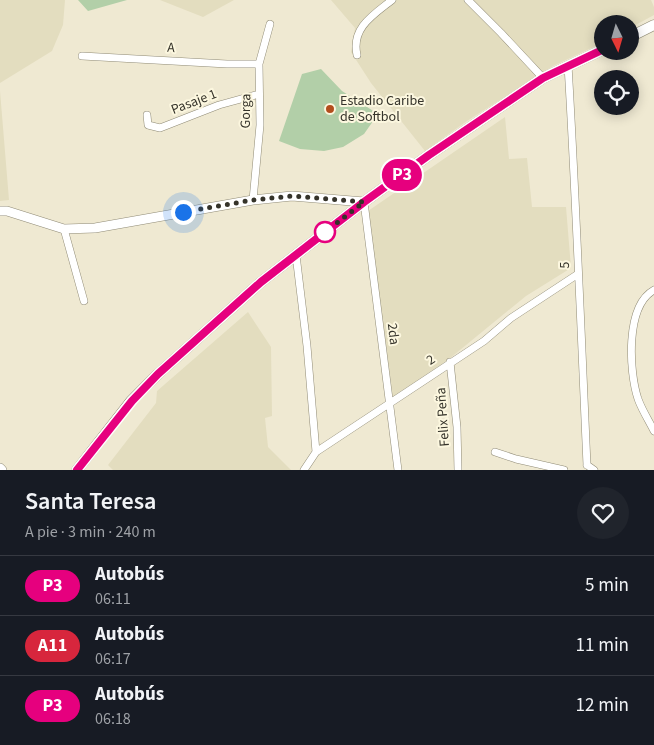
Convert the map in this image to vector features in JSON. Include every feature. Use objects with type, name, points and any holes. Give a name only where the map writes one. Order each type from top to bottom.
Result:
[{"type":"main road","points":[[639,32],[654,25]]},
{"type":"main road","points":[[77,470],[132,401],[158,374],[248,294],[296,255],[364,202],[543,78],[594,54]]},
{"type":"street","points":[[357,54],[356,37],[360,28],[392,0]]},
{"type":"street","points":[[468,0],[543,78]]},
{"type":"street","name":"Gorga","points":[[253,200],[260,125],[259,64],[270,24]]},
{"type":"street","name":"A","points":[[82,56],[259,64]]},
{"type":"street","name":"5","points":[[568,66],[578,235],[584,468]]},
{"type":"street","name":"Pasaje 1","points":[[147,115],[148,125],[160,128],[219,105],[260,94]]},
{"type":"street","points":[[0,211],[64,229],[95,228],[253,200],[292,196],[364,202]]},
{"type":"street","name":"2da","points":[[364,202],[398,470]]},
{"type":"street","points":[[64,229],[84,300]]},
{"type":"street","points":[[296,255],[307,346],[316,452]]},
{"type":"street","name":"2","points":[[304,470],[316,452],[450,362],[484,342],[511,318],[578,274]]},
{"type":"street","points":[[654,290],[648,293],[641,302],[637,312],[632,342],[638,399],[654,431]]},
{"type":"street","name":"Felix Peña","points":[[450,362],[457,427],[458,470]]},
{"type":"street","points":[[495,452],[564,470]]},
{"type":"street","points":[[584,468],[594,470]]},
{"type":"shaded area","points":[[0,0],[65,0],[63,25],[52,51],[0,83]]},
{"type":"shaded area","points":[[160,0],[234,0],[203,17]]},
{"type":"shaded area","points":[[331,0],[651,0],[654,7],[654,15],[639,23],[639,15],[594,15],[594,47],[553,66],[467,121],[425,151],[371,83],[351,52],[355,28]]},
{"type":"shaded area","points":[[0,91],[9,200],[0,201]]},
{"type":"shaded area","points":[[505,117],[509,159],[527,158],[532,207],[566,207],[571,268],[526,296],[449,359],[393,397],[368,211]]},
{"type":"shaded area","points":[[248,312],[271,347],[272,416],[265,418],[268,447],[291,470],[113,470],[108,465],[156,403],[157,391]]},
{"type":"green space","points":[[78,0],[127,0],[88,11]]},
{"type":"green space","name":"Estadio Caribe de Softbol","points":[[321,69],[342,91],[378,114],[364,134],[343,147],[324,151],[300,149],[279,141],[302,74]]},
{"type":"bus line","name":"P3","points":[[77,470],[132,401],[158,374],[261,282],[364,202],[429,155],[543,78],[594,54]]},
{"type":"place","name":"Estadio Caribe de Softbol","points":[[330,109]]},
{"type":"route","points":[[183,212],[253,200],[292,196],[364,202],[325,232]]}]
